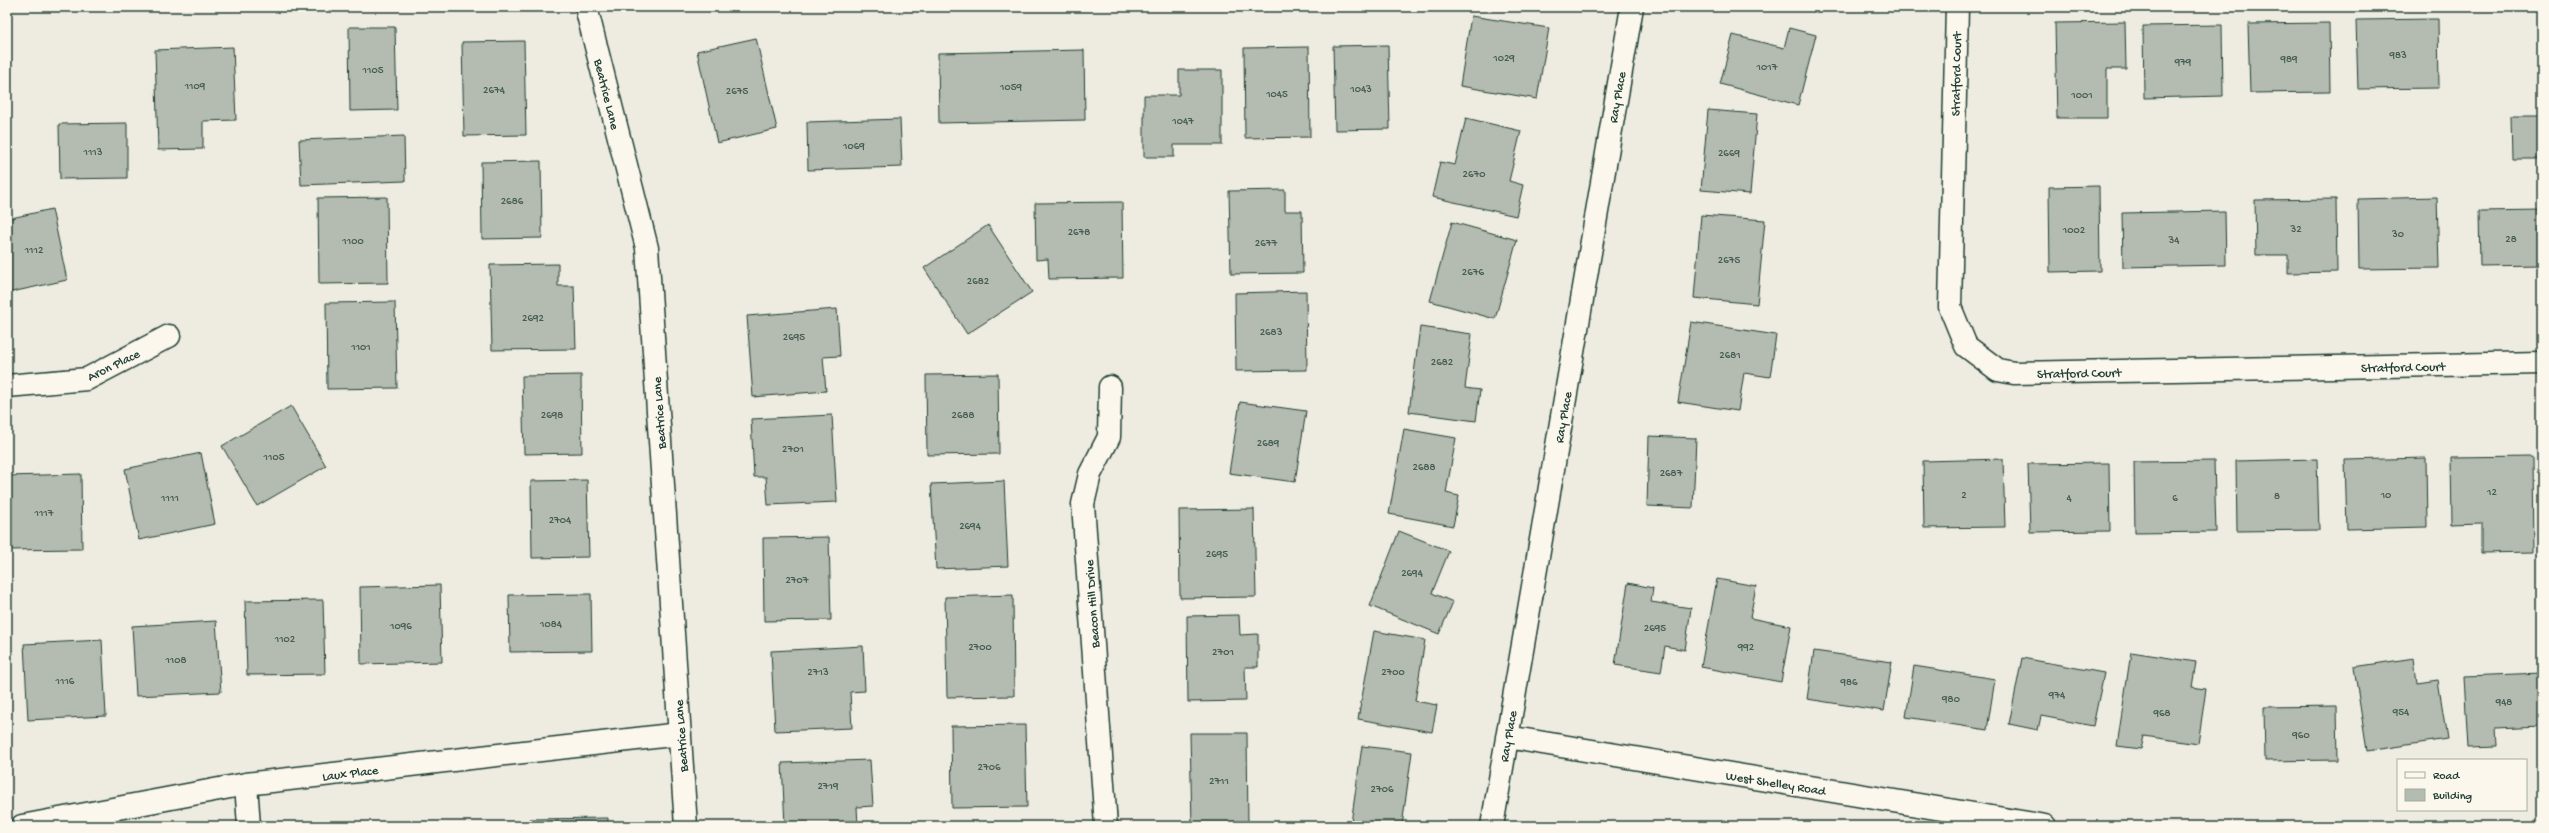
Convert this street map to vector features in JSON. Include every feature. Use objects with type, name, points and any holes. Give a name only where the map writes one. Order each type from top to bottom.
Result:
[{"type":"street","name":"Beatrice Lane","points":[[586,7],[647,248],[686,826]]},
{"type":"street","name":"Ray Place","points":[[1492,826],[1632,7]]},
{"type":"street","name":"Stratford Court","points":[[1957,7],[1950,307],[1966,346],[1998,370],[2014,373],[2542,363]]},
{"type":"street","name":"Aron Place","points":[[7,386],[87,380],[169,336]]},
{"type":"street","name":"Beacon Hill Drive","points":[[1106,826],[1083,504],[1090,474],[1109,437],[1110,387]]},
{"type":"street","name":"Laux Place","points":[[22,826],[246,784],[680,734]]},
{"type":"street","name":"West Shelley Road","points":[[1507,737],[2045,826]]},
{"type":"street","points":[[246,784],[249,826]]},
{"type":"building","points":[[1471,16],[1549,28],[1537,99],[1460,86]]},
{"type":"building","points":[[2438,19],[2439,88],[2358,89],[2356,20]]},
{"type":"building","points":[[2125,22],[2126,69],[2107,69],[2107,118],[2057,118],[2055,23]]},
{"type":"building","points":[[2329,23],[2330,92],[2250,93],[2248,24]]},
{"type":"building","points":[[2222,25],[2223,96],[2144,98],[2143,26]]},
{"type":"building","points":[[349,27],[395,27],[397,110],[350,111]]},
{"type":"building","points":[[1789,28],[1816,35],[1798,105],[1720,84],[1733,35],[1784,48]]},
{"type":"building","points":[[756,38],[777,129],[717,143],[697,51]]},
{"type":"building","points":[[524,41],[526,135],[464,136],[462,42]]},
{"type":"building","points":[[1388,45],[1390,129],[1335,130],[1333,46]]},
{"type":"building","points":[[233,47],[236,120],[203,121],[203,149],[158,150],[155,50]]},
{"type":"building","points":[[1309,47],[1310,137],[1245,138],[1244,48]]},
{"type":"building","points":[[1084,50],[1085,120],[939,123],[938,53]]},
{"type":"building","points":[[1179,70],[1222,70],[1222,145],[1174,145],[1174,157],[1144,157],[1144,95],[1179,95]]},
{"type":"building","points":[[1708,110],[1757,114],[1750,194],[1701,190]]},
{"type":"building","points":[[2511,116],[2542,116],[2542,159],[2512,159]]},
{"type":"building","points":[[1466,118],[1521,131],[1509,181],[1523,185],[1516,216],[1432,197],[1440,162],[1455,165]]},
{"type":"building","points":[[900,119],[902,167],[808,170],[807,122]]},
{"type":"building","points":[[127,123],[127,178],[60,179],[59,124]]},
{"type":"building","points":[[404,136],[405,181],[301,185],[299,140]]},
{"type":"building","points":[[541,161],[542,238],[482,239],[481,162]]},
{"type":"building","points":[[2099,186],[2100,271],[2050,272],[2049,187]]},
{"type":"building","points":[[1285,190],[1285,211],[1302,211],[1303,273],[1231,274],[1229,191]]},
{"type":"building","points":[[387,197],[388,283],[319,284],[318,198]]},
{"type":"building","points":[[2437,197],[2439,268],[2359,269],[2358,199]]},
{"type":"building","points":[[2336,199],[2337,272],[2288,273],[2288,255],[2256,255],[2255,200]]},
{"type":"building","points":[[1122,202],[1123,278],[1049,279],[1048,259],[1036,260],[1035,203]]},
{"type":"building","points":[[52,209],[67,280],[7,293],[7,219]]},
{"type":"building","points":[[2542,210],[2542,265],[2480,266],[2479,211]]},
{"type":"building","points":[[2225,211],[2226,265],[2123,267],[2122,213]]},
{"type":"building","points":[[1701,215],[1765,220],[1757,304],[1694,298]]},
{"type":"building","points":[[1452,222],[1517,240],[1495,319],[1430,301]]},
{"type":"building","points":[[988,225],[1032,292],[967,334],[924,268]]},
{"type":"building","points":[[558,264],[558,286],[574,286],[576,349],[492,350],[490,265]]},
{"type":"building","points":[[1306,291],[1307,370],[1236,371],[1235,293]]},
{"type":"building","points":[[395,302],[397,388],[327,389],[326,303]]},
{"type":"building","points":[[837,309],[840,356],[823,357],[826,391],[753,397],[747,316]]},
{"type":"building","points":[[1691,322],[1776,335],[1770,377],[1744,373],[1738,411],[1678,402]]},
{"type":"building","points":[[1420,327],[1472,334],[1465,388],[1480,390],[1476,421],[1409,412]]},
{"type":"building","points":[[998,374],[999,454],[927,455],[926,375]]},
{"type":"building","points":[[581,375],[582,453],[524,454],[522,376]]},
{"type":"building","points":[[1240,402],[1306,411],[1295,482],[1229,473]]},
{"type":"building","points":[[291,406],[326,466],[257,506],[222,446]]},
{"type":"building","points":[[832,415],[837,502],[768,505],[766,477],[754,477],[751,419]]},
{"type":"building","points":[[1404,429],[1456,438],[1446,493],[1459,496],[1453,526],[1389,514]]},
{"type":"building","points":[[1649,436],[1696,438],[1693,508],[1647,506]]},
{"type":"building","points":[[201,453],[215,524],[139,540],[125,469]]},
{"type":"building","points":[[2532,457],[2533,552],[2481,553],[2481,523],[2452,524],[2451,458]]},
{"type":"building","points":[[2426,458],[2427,527],[2347,529],[2345,460]]},
{"type":"building","points":[[2003,459],[2005,527],[1924,528],[1923,461]]},
{"type":"building","points":[[2317,459],[2319,530],[2237,531],[2236,461]]},
{"type":"building","points":[[2214,461],[2216,532],[2135,533],[2134,462]]},
{"type":"building","points":[[2109,463],[2110,531],[2030,532],[2028,464]]},
{"type":"building","points":[[81,474],[82,549],[7,550],[7,476]]},
{"type":"building","points":[[587,480],[589,557],[532,558],[531,481]]},
{"type":"building","points":[[1004,481],[1008,566],[936,569],[931,484]]},
{"type":"building","points":[[1254,509],[1256,597],[1180,598],[1179,510]]},
{"type":"building","points":[[1399,531],[1449,551],[1432,593],[1453,602],[1439,634],[1370,606]]},
{"type":"building","points":[[829,537],[831,620],[764,621],[763,538]]},
{"type":"building","points":[[1717,579],[1756,586],[1750,618],[1791,626],[1781,682],[1701,667]]},
{"type":"building","points":[[1628,583],[1653,588],[1651,602],[1691,608],[1685,650],[1665,646],[1661,672],[1615,665]]},
{"type":"building","points":[[440,585],[442,662],[361,664],[360,587]]},
{"type":"building","points":[[591,594],[592,651],[510,652],[509,595]]},
{"type":"building","points":[[1013,595],[1014,696],[947,697],[945,597]]},
{"type":"building","points":[[323,600],[325,674],[247,675],[245,601]]},
{"type":"building","points":[[1239,615],[1240,635],[1258,634],[1258,667],[1245,667],[1246,701],[1188,702],[1187,616]]},
{"type":"building","points":[[216,621],[221,692],[136,696],[132,626]]},
{"type":"building","points":[[1374,631],[1425,640],[1415,701],[1437,705],[1432,732],[1358,719]]},
{"type":"building","points":[[102,640],[106,716],[28,720],[24,644]]},
{"type":"building","points":[[863,646],[865,691],[850,692],[852,728],[775,731],[771,651]]},
{"type":"building","points":[[1814,651],[1892,662],[1884,711],[1807,699]]},
{"type":"building","points":[[2131,652],[2196,662],[2192,687],[2206,689],[2198,744],[2144,736],[2141,749],[2117,746]]},
{"type":"building","points":[[2022,658],[2104,673],[2093,726],[2041,716],[2038,730],[2009,724]]},
{"type":"building","points":[[2414,658],[2417,683],[2438,680],[2447,739],[2367,751],[2354,667]]},
{"type":"building","points":[[1914,666],[1995,679],[1987,730],[1906,717]]},
{"type":"building","points":[[2542,673],[2542,726],[2496,728],[2497,747],[2468,748],[2464,676]]},
{"type":"building","points":[[2337,706],[2338,760],[2265,761],[2264,707]]},
{"type":"building","points":[[1025,725],[1027,807],[952,808],[951,726]]},
{"type":"building","points":[[1190,733],[1247,733],[1248,826],[1192,826]]},
{"type":"building","points":[[1362,746],[1412,752],[1402,826],[1351,823]]},
{"type":"building","points":[[870,760],[873,806],[857,807],[858,826],[785,826],[782,763]]},
{"type":"building","points":[[608,818],[608,826],[530,826],[530,819]]}]
